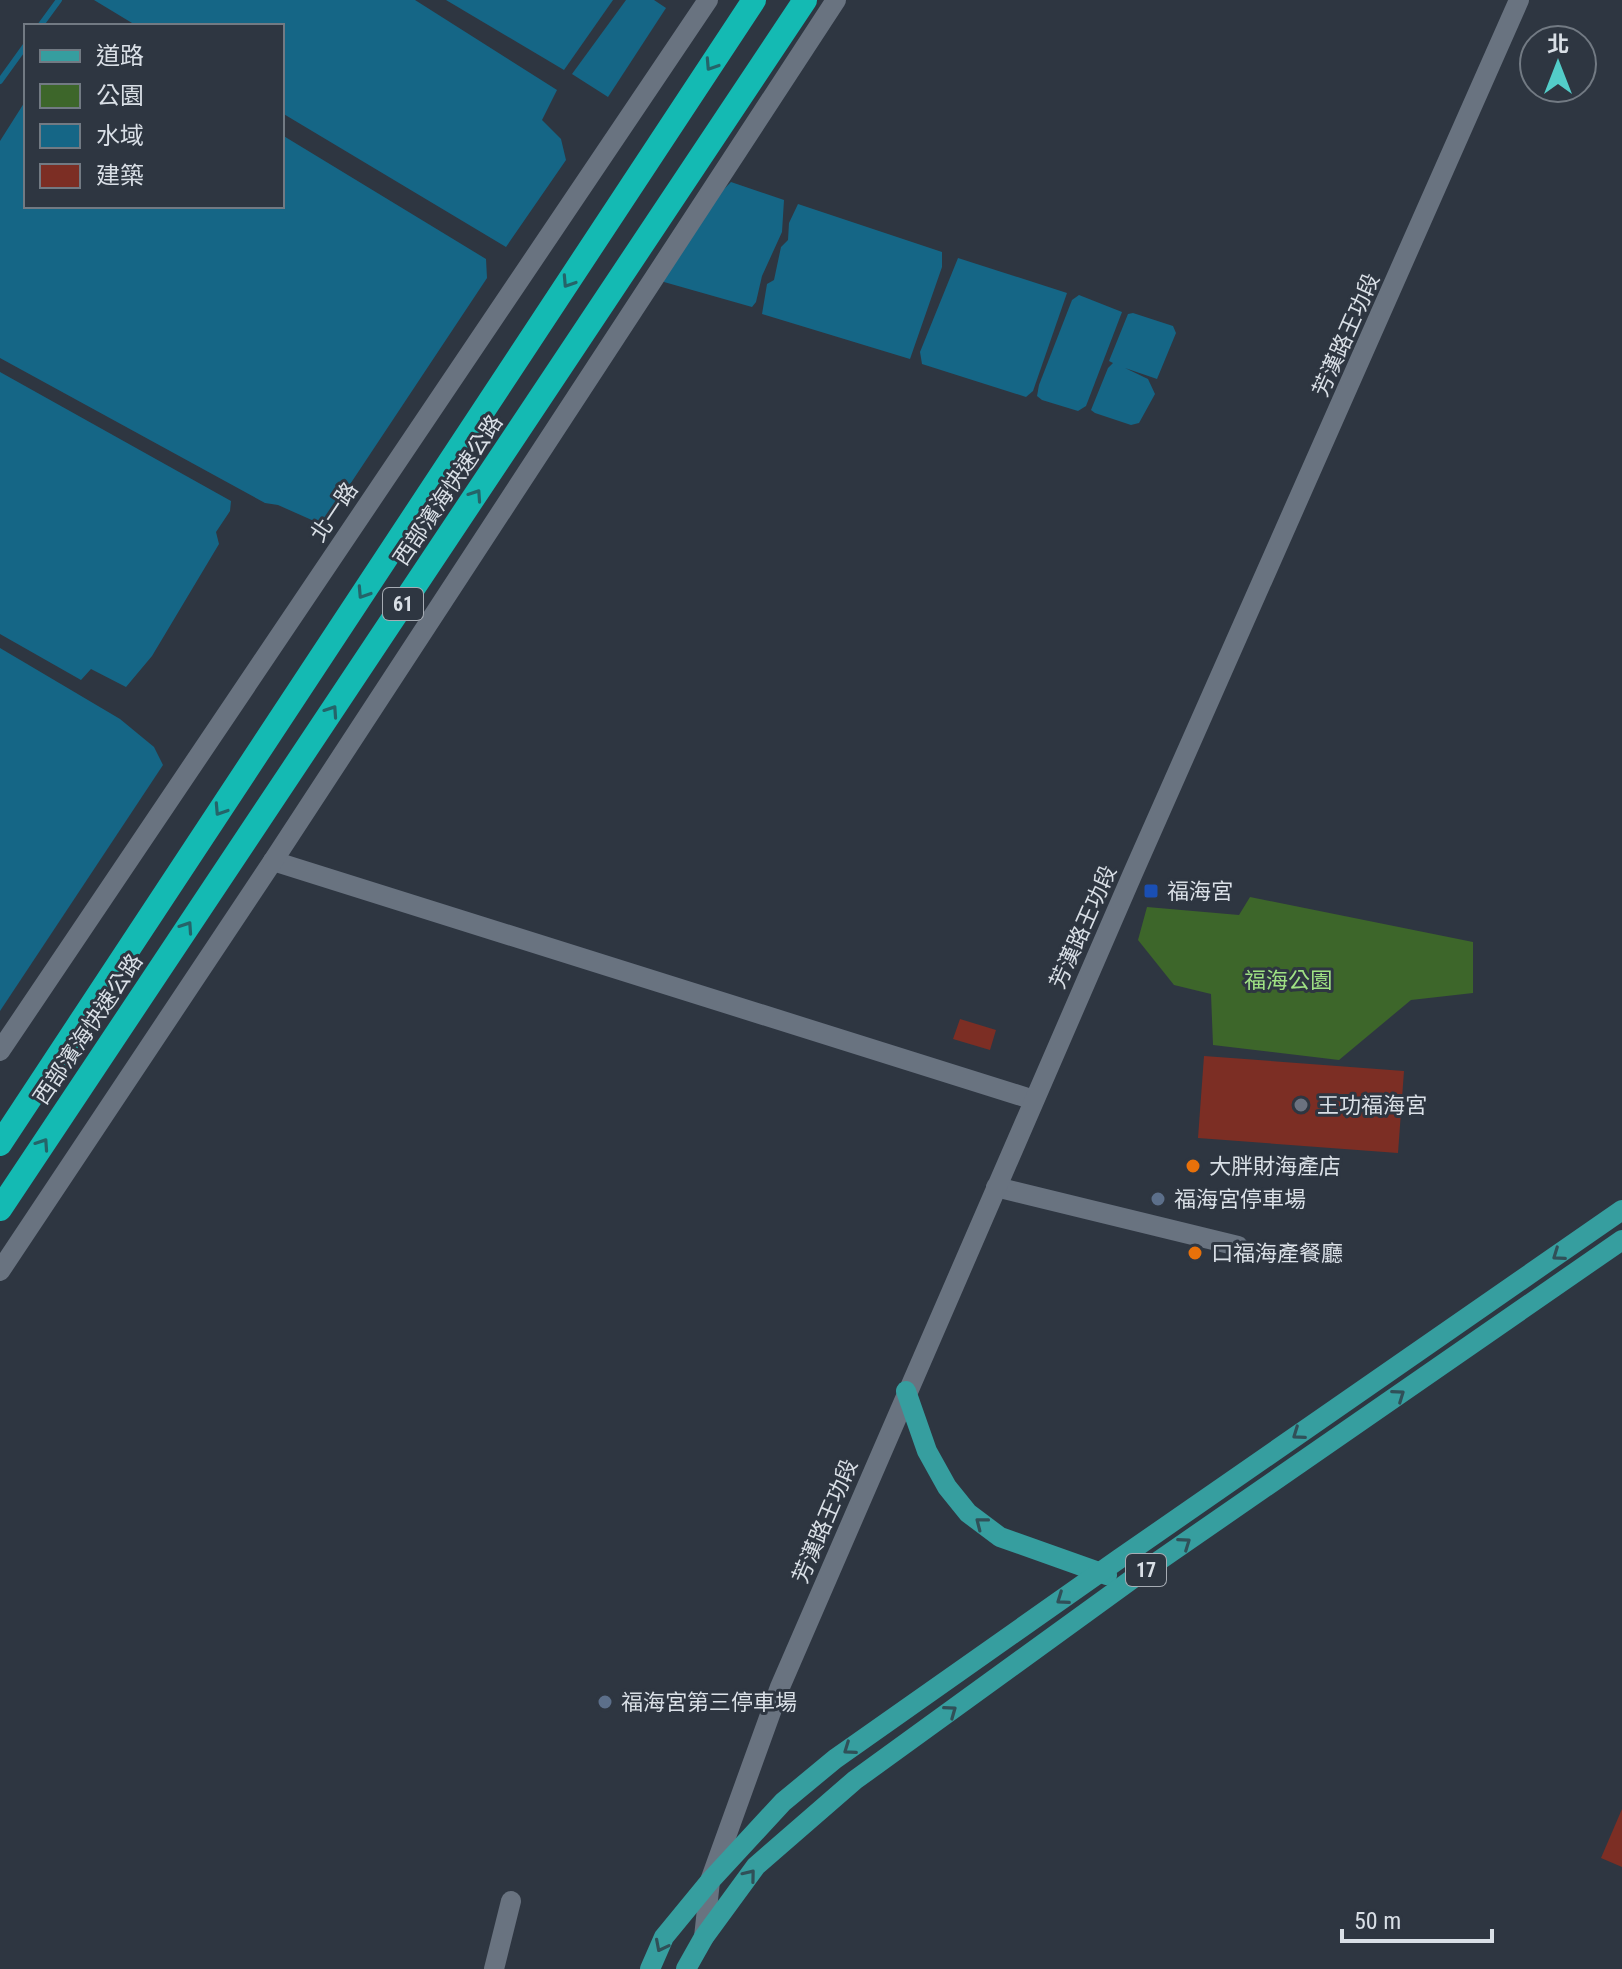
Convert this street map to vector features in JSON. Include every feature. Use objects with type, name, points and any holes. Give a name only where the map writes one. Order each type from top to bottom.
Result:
[{"type":"highway","name":"西部濱海快速公路","points":[[0,1144],[754,0]]},
{"type":"highway","name":"西部濱海快速公路","points":[[0,1209],[805,0]]},
{"type":"main road","name":"17","points":[[650,1969],[664,1937],[710,1881],[783,1802],[835,1759],[1622,1210]]},
{"type":"main road","name":"17","points":[[686,1969],[704,1937],[756,1866],[855,1780],[1131,1580],[1622,1240]]},
{"type":"main road","points":[[906,1391],[927,1451],[947,1487],[968,1513],[1000,1537],[1098,1573],[1131,1580]]},
{"type":"street","name":"北一路","points":[[0,1051],[708,0]]},
{"type":"street","points":[[0,1271],[273,861],[836,0]]},
{"type":"street","name":"芳漢路王功段","points":[[704,1937],[710,1881],[780,1687],[906,1391],[1519,0]]},
{"type":"street","points":[[273,861],[1034,1100]]},
{"type":"street","points":[[996,1187],[1238,1246]]},
{"type":"street","points":[[494,1969],[511,1901]]},
{"type":"green space","name":"福海公園","points":[[1250,897],[1473,942],[1473,993],[1411,1000],[1339,1060],[1213,1045],[1211,994],[1174,985],[1138,940],[1147,907],[1239,915]]},
{"type":"water","points":[[94,0],[415,0],[557,90],[542,120],[561,139],[566,160],[506,247],[284,114],[284,24],[134,24]]},
{"type":"water","points":[[446,0],[613,0],[564,70]]},
{"type":"water","points":[[626,0],[654,0],[666,8],[608,97],[572,74]]},
{"type":"water","points":[[24,103],[24,208],[284,208],[284,136],[486,259],[487,278],[323,525],[278,505],[265,503],[0,358],[0,141]]},
{"type":"water","points":[[731,182],[784,200],[782,232],[752,307],[664,282],[662,272],[717,196]]},
{"type":"water","points":[[798,204],[942,252],[942,267],[910,359],[762,314],[767,284],[774,280],[781,247],[788,240],[789,223]]},
{"type":"water","points":[[958,258],[1067,293],[1033,391],[1026,397],[922,364],[920,352]]},
{"type":"water","points":[[1079,295],[1122,312],[1086,406],[1078,411],[1037,396],[1072,300]]},
{"type":"water","points":[[1128,314],[1173,326],[1176,333],[1157,379],[1125,368],[1148,379],[1155,394],[1139,423],[1131,425],[1091,410],[1108,368],[1113,363],[1109,361]]},
{"type":"water","points":[[0,372],[231,501],[230,511],[216,532],[219,544],[152,656],[126,687],[91,669],[81,680],[0,634]]},
{"type":"water","points":[[0,648],[120,719],[154,747],[163,765],[0,1011]]},
{"type":"building","points":[[960,1019],[996,1030],[990,1050],[953,1039]]},
{"type":"building","name":"王功福海宮","points":[[1204,1056],[1404,1071],[1398,1153],[1198,1138]]},
{"type":"building","points":[[1622,1809],[1622,1867],[1601,1858]]},
{"type":"waterway","points":[[41,24],[59,0]]},
{"type":"waterway","points":[[0,81],[24,48]]},
{"type":"place","name":"福海宮","points":[[1151,891]]},
{"type":"place","name":"王功福海宮","points":[[1301,1105]]},
{"type":"place","name":"大胖財海產店","points":[[1193,1166]]},
{"type":"place","name":"福海宮停車場","points":[[1158,1199]]},
{"type":"place","name":"口福海產餐廳","points":[[1195,1253]]},
{"type":"place","name":"福海宮第三停車場","points":[[605,1702]]}]
